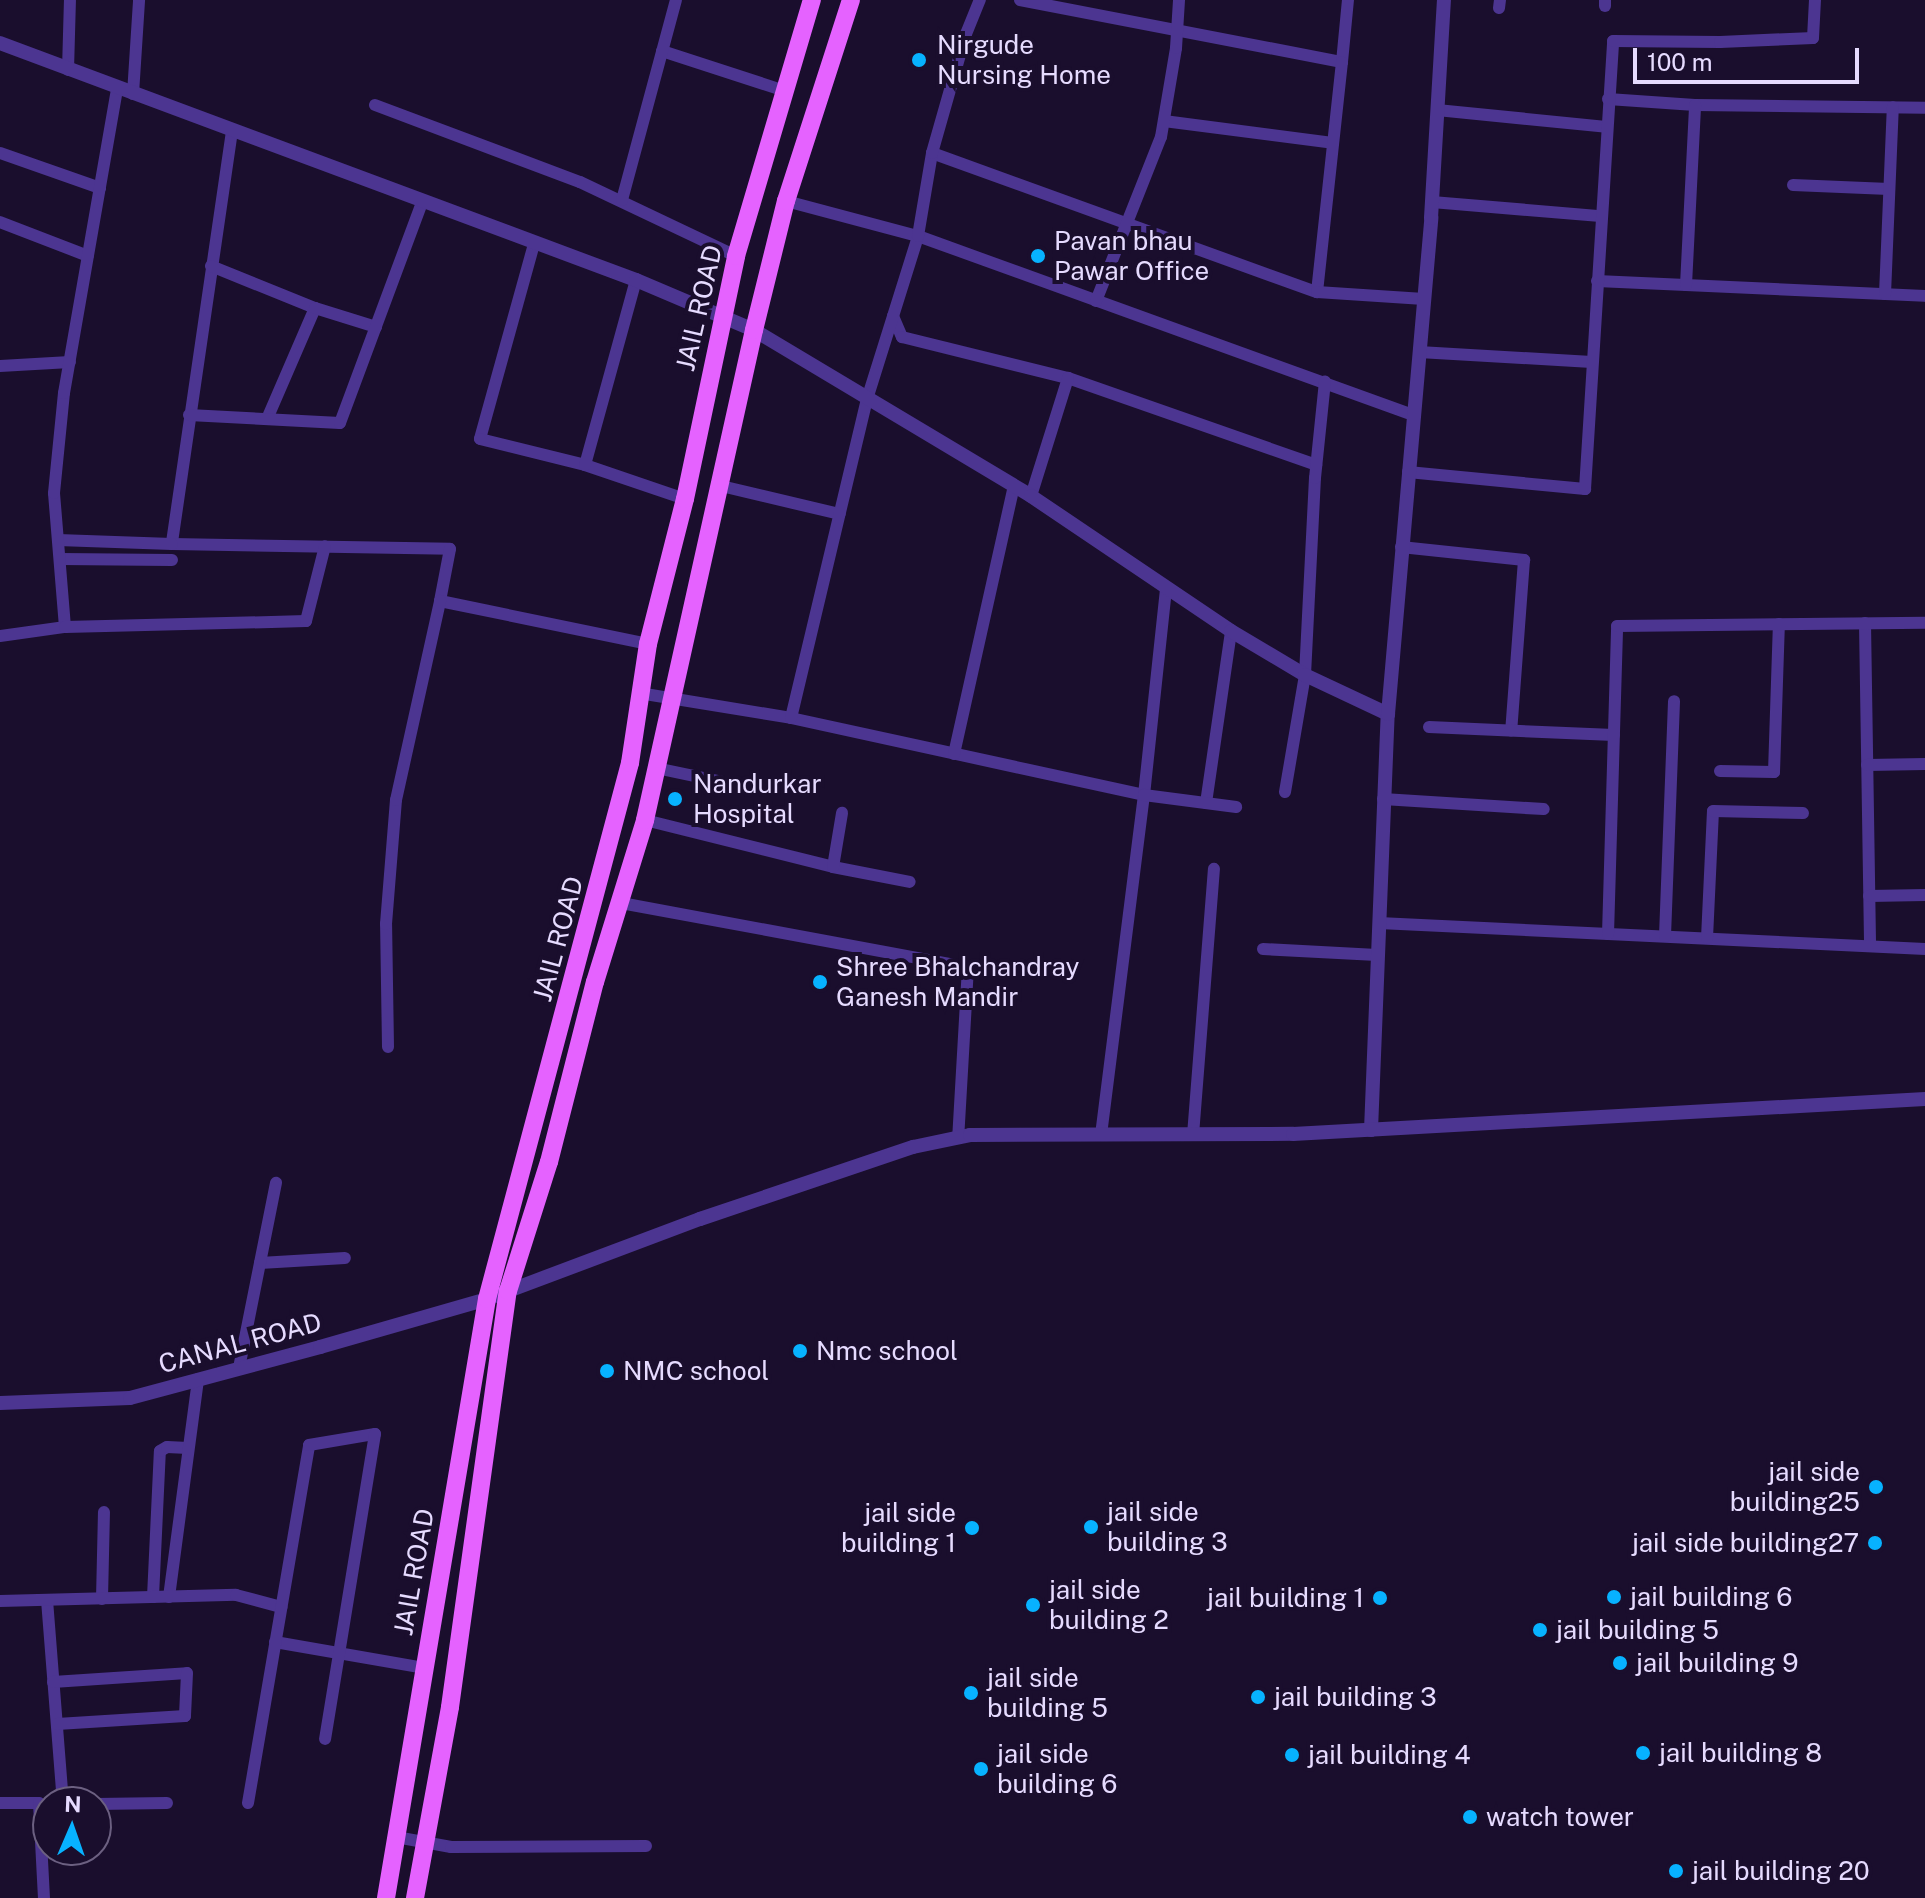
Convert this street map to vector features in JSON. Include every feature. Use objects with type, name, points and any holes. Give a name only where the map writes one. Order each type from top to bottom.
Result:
[{"type":"main road","name":"JAIL ROAD","points":[[386,1898],[487,1299],[598,894],[630,763],[648,644],[685,499],[736,256],[812,0]]},
{"type":"main road","points":[[415,1898],[450,1707],[508,1291],[549,1162],[595,982],[645,820],[717,485],[786,201],[851,0]]},
{"type":"street","points":[[68,70],[70,0]]},
{"type":"street","points":[[133,94],[139,0]]},
{"type":"street","points":[[622,200],[676,0]]},
{"type":"street","points":[[791,718],[868,396],[918,236],[932,153],[966,34],[980,0]]},
{"type":"street","points":[[1020,0],[1177,33],[1342,62]]},
{"type":"street","points":[[1096,301],[1164,121],[1179,0]]},
{"type":"street","points":[[1317,292],[1348,0]]},
{"type":"street","points":[[1371,1130],[1388,714],[1432,202],[1444,0]]},
{"type":"street","points":[[1408,472],[1585,489],[1613,41],[1720,42],[1813,38],[1815,0]]},
{"type":"street","points":[[0,43],[636,280],[754,330],[1031,496],[1231,631],[1305,675],[1388,714]]},
{"type":"street","points":[[662,51],[785,91]]},
{"type":"street","points":[[65,627],[54,493],[70,362],[117,88]]},
{"type":"street","points":[[1608,99],[1695,105],[1925,108]]},
{"type":"street","points":[[375,105],[622,200],[736,256]]},
{"type":"street","points":[[1686,285],[1695,105]]},
{"type":"street","points":[[1885,294],[1893,107]]},
{"type":"street","points":[[1437,110],[1606,127]]},
{"type":"street","points":[[1164,121],[1333,143]]},
{"type":"street","points":[[172,544],[232,131]]},
{"type":"street","points":[[0,153],[100,188]]},
{"type":"street","points":[[932,153],[1126,226],[1317,292],[1424,299]]},
{"type":"street","points":[[1793,185],[1889,189]]},
{"type":"street","points":[[786,201],[918,236],[1413,415]]},
{"type":"street","points":[[189,415],[340,423],[422,202]]},
{"type":"street","points":[[1432,202],[1600,216]]},
{"type":"street","points":[[0,222],[88,256]]},
{"type":"street","points":[[534,244],[480,439],[585,465],[685,499]]},
{"type":"street","points":[[211,266],[315,308],[376,327]]},
{"type":"street","points":[[585,465],[636,280]]},
{"type":"street","points":[[1597,281],[1925,296]]},
{"type":"street","points":[[267,419],[315,308]]},
{"type":"street","points":[[893,316],[902,337],[1068,378],[1316,465]]},
{"type":"street","points":[[1419,352],[1592,362]]},
{"type":"street","points":[[0,366],[70,362]]},
{"type":"street","points":[[1031,496],[1068,378]]},
{"type":"street","points":[[1285,792],[1305,675],[1316,465],[1325,382]]},
{"type":"street","points":[[717,485],[840,514]]},
{"type":"street","points":[[954,754],[1014,486]]},
{"type":"street","points":[[58,540],[450,549],[396,800],[386,924],[388,1047]]},
{"type":"street","points":[[0,636],[65,627],[306,621],[325,546]]},
{"type":"street","points":[[1401,547],[1524,560],[1511,731]]},
{"type":"street","points":[[60,559],[172,560]]},
{"type":"street","points":[[1101,1135],[1144,795],[1166,590]]},
{"type":"street","points":[[440,601],[648,644]]},
{"type":"street","points":[[1865,623],[1870,946]]},
{"type":"street","points":[[1608,934],[1617,626],[1925,623]]},
{"type":"street","points":[[1720,771],[1774,772],[1779,624]]},
{"type":"street","points":[[1206,803],[1231,631]]},
{"type":"street","points":[[639,693],[791,718],[1144,795],[1236,807]]},
{"type":"street","points":[[1665,936],[1674,701]]},
{"type":"street","points":[[1429,727],[1614,735]]},
{"type":"street","points":[[1867,765],[1925,764]]},
{"type":"street","points":[[656,768],[746,787]]},
{"type":"street","points":[[1383,799],[1544,809]]},
{"type":"street","points":[[1707,938],[1713,811],[1803,813]]},
{"type":"street","points":[[833,867],[842,813]]},
{"type":"street","points":[[645,820],[833,867],[910,882]]},
{"type":"street","points":[[1193,1135],[1214,869]]},
{"type":"street","points":[[1869,896],[1925,895]]},
{"type":"street","points":[[621,903],[968,967],[958,1138]]},
{"type":"street","points":[[1379,923],[1925,949]]},
{"type":"street","points":[[1263,949],[1377,955]]},
{"type":"street","name":"CANAL ROAD","points":[[0,1403],[130,1398],[239,1368],[487,1299],[757,1200],[913,1147],[958,1138],[1371,1130],[1925,1099]]},
{"type":"street","points":[[239,1368],[276,1183]]},
{"type":"street","points":[[260,1263],[345,1258]]},
{"type":"street","points":[[169,1597],[198,1379]]},
{"type":"street","points":[[248,1803],[309,1445],[375,1434],[325,1739]]},
{"type":"street","points":[[153,1597],[160,1451],[167,1447],[188,1448]]},
{"type":"street","points":[[102,1599],[104,1512]]},
{"type":"street","points":[[0,1601],[236,1595],[281,1607]]},
{"type":"street","points":[[47,1600],[62,1786]]},
{"type":"street","points":[[275,1642],[424,1668]]},
{"type":"street","points":[[53,1682],[187,1673],[185,1716],[57,1724]]},
{"type":"street","points":[[0,1803],[32,1803]]},
{"type":"street","points":[[112,1804],[167,1803]]},
{"type":"street","points":[[396,1837],[451,1847],[646,1846]]},
{"type":"street","points":[[44,1866],[44,1898]]},
{"type":"place","name":"Nirgude Nursing Home","points":[[919,60]]},
{"type":"place","name":"Pavan bhau Pawar Office","points":[[1038,256]]},
{"type":"place","name":"Nandurkar Hospital","points":[[675,799]]},
{"type":"place","name":"Shree Bhalchandray Ganesh Mandir","points":[[820,982]]},
{"type":"place","name":"Nmc school","points":[[800,1351]]},
{"type":"place","name":"NMC school","points":[[607,1371]]},
{"type":"place","name":"jail side building25","points":[[1876,1487]]},
{"type":"place","name":"jail side building 3","points":[[1091,1527]]},
{"type":"place","name":"jail side building 1","points":[[972,1528]]},
{"type":"place","name":"jail side building27","points":[[1875,1543]]},
{"type":"place","name":"jail building 6","points":[[1614,1597]]},
{"type":"place","name":"jail building 1","points":[[1380,1598]]},
{"type":"place","name":"jail side building 2","points":[[1033,1605]]},
{"type":"place","name":"jail building 5","points":[[1540,1630]]},
{"type":"place","name":"jail building 9","points":[[1620,1663]]},
{"type":"place","name":"jail side building 5","points":[[971,1693]]},
{"type":"place","name":"jail building 3","points":[[1258,1697]]},
{"type":"place","name":"jail building 8","points":[[1643,1753]]},
{"type":"place","name":"jail building 4","points":[[1292,1755]]},
{"type":"place","name":"jail side building 6","points":[[981,1769]]},
{"type":"place","name":"watch tower","points":[[1470,1817]]},
{"type":"place","name":"jail building 20","points":[[1676,1871]]}]
